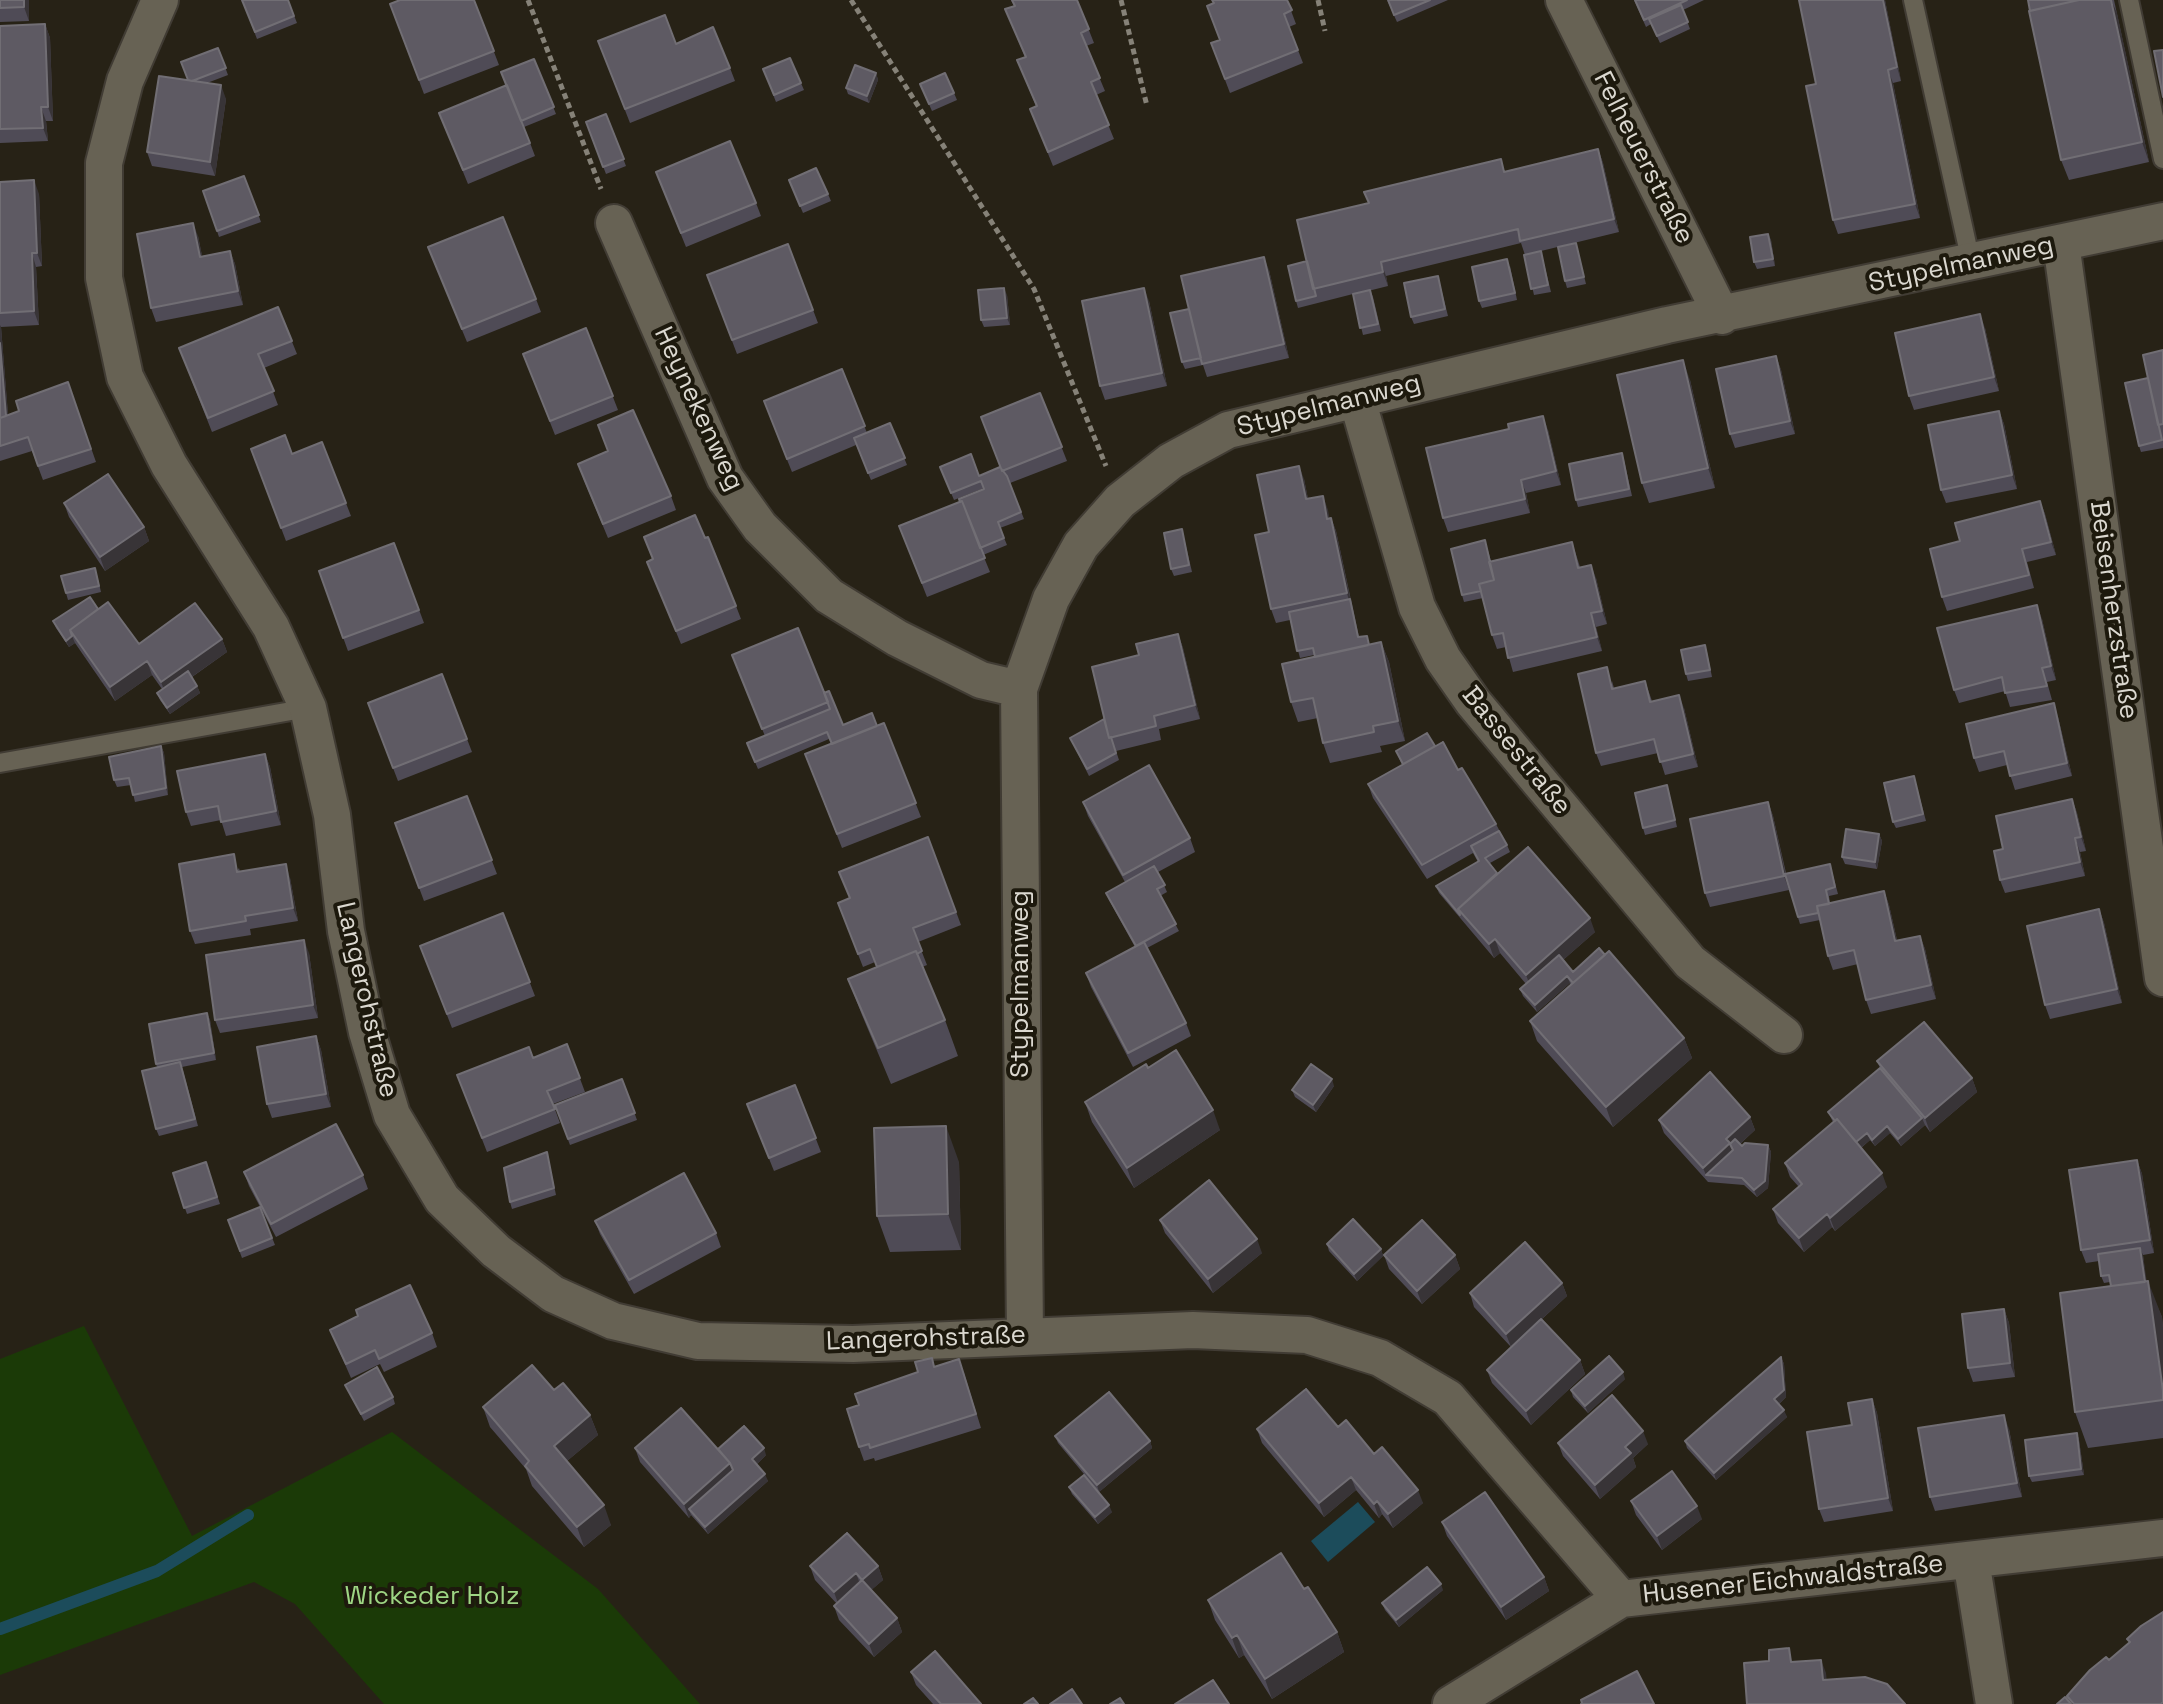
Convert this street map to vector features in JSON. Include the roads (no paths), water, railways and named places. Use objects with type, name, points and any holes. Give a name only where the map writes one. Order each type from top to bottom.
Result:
[{"type":"street","name":"Langerohstraße","points":[[160,0],[125,81],[104,163],[104,278],[125,377],[169,465],[271,627],[308,708],[332,815],[352,960],[367,1032],[392,1115],[442,1199],[496,1251],[565,1300],[613,1321],[698,1341],[853,1344],[1193,1330],[1307,1335],[1380,1358],[1448,1398],[1621,1599]]},
{"type":"street","name":"Felheuerstraße","points":[[1564,0],[1722,316]]},
{"type":"street","name":"Stypelmanweg","points":[[1025,1335],[1019,689],[1051,599],[1081,545],[1120,501],[1171,461],[1228,430],[1667,325],[1722,316],[2163,221]]},
{"type":"street","name":"Heynekenweg","points":[[614,223],[725,478],[760,527],[829,596],[897,638],[981,680],[1019,689]]},
{"type":"street","name":"Beisenherzstraße","points":[[2061,243],[2159,921],[2163,978]]},
{"type":"street","name":"Bassestraße","points":[[1357,399],[1417,607],[1443,659],[1473,702],[1690,962],[1784,1035]]},
{"type":"street","name":"Husener Eichwaldstraße","points":[[1451,1704],[1621,1599],[2163,1538]]},
{"type":"street","points":[[1971,1560],[1994,1704]]},
{"type":"lane","points":[[1913,0],[1971,262]]},
{"type":"lane","points":[[2129,0],[2163,159]]},
{"type":"lane","points":[[0,763],[308,708]]},
{"type":"water","points":[[1358,1502],[1375,1522],[1328,1562],[1311,1541]]},
{"type":"waterway","points":[[0,1629],[157,1571],[248,1515]]},
{"type":"park label","name":"Wickeder Holz","points":[[432,1597]]}]
